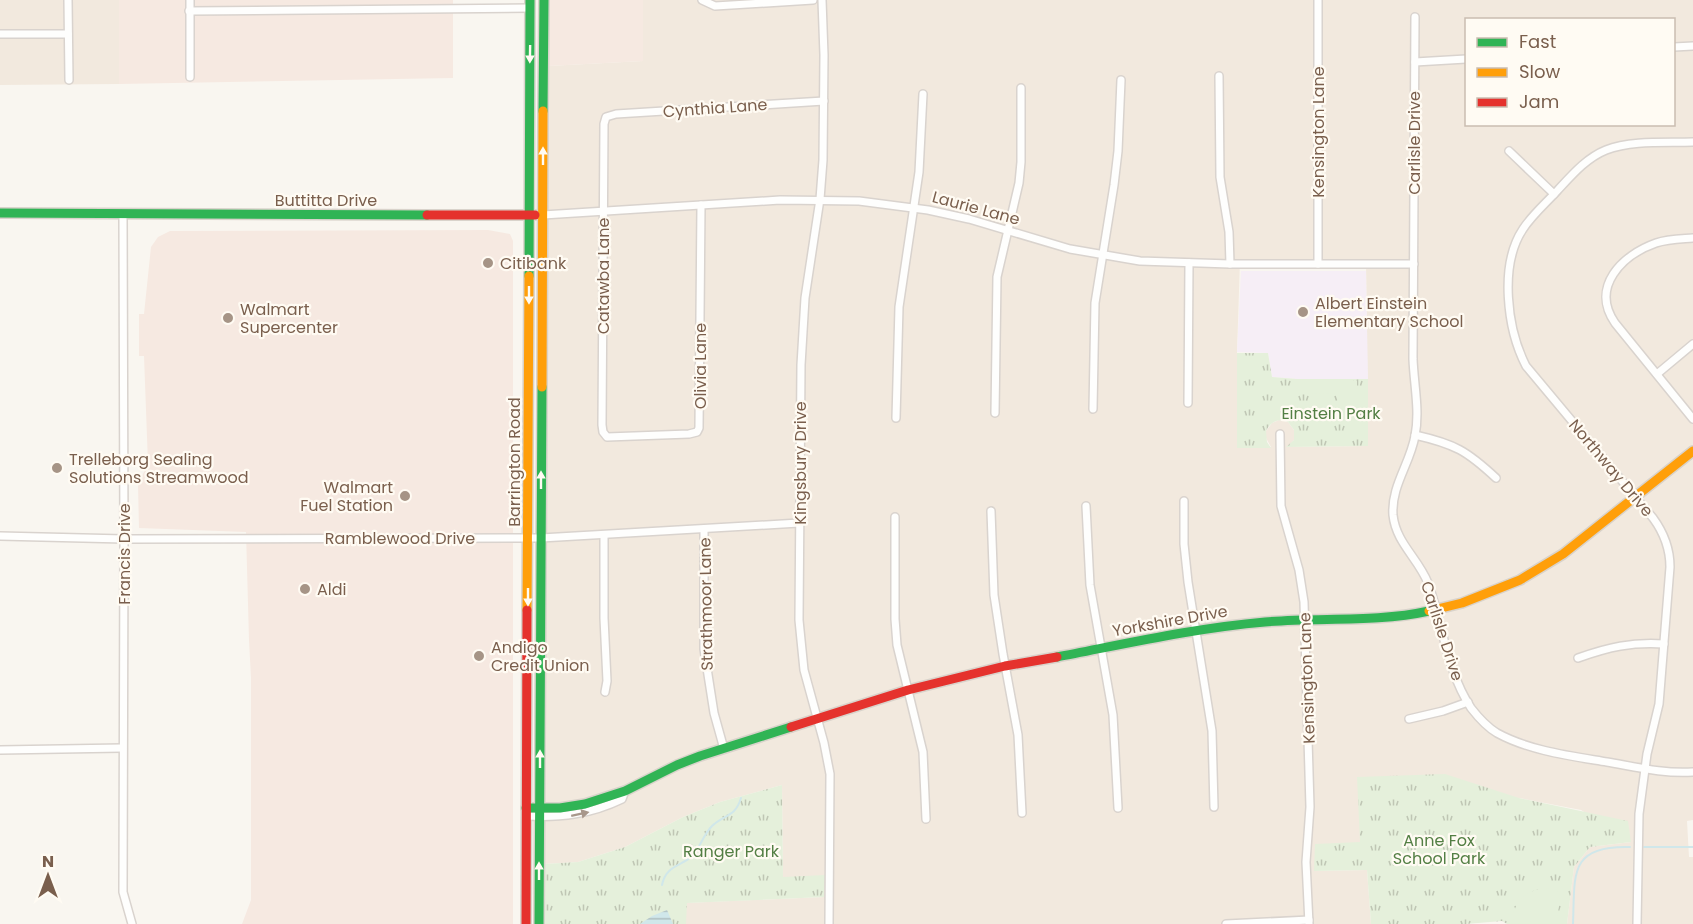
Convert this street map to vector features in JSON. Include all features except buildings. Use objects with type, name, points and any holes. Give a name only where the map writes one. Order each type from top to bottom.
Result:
[{"type":"main road","name":"Barrington Road","points":[[539,924],[544,0]]},
{"type":"main road","name":"Barrington Road","points":[[526,924],[530,4]]},
{"type":"main road","name":"Buttitta Drive","points":[[0,213],[529,215]]},
{"type":"main road","name":"Laurie Lane","points":[[529,215],[543,215]]},
{"type":"main road","name":"Yorkshire Drive","points":[[526,812],[539,813],[570,807],[625,791],[682,763],[724,749],[908,690],[1005,666],[1236,625],[1377,618],[1435,610],[1484,596],[1541,568],[1575,546],[1693,451]]},
{"type":"street","points":[[68,0],[69,80]]},
{"type":"street","points":[[190,0],[190,77]]},
{"type":"street","points":[[702,0],[715,6],[813,0]]},
{"type":"street","name":"Kingsbury Drive","points":[[822,0],[823,160],[802,338],[800,643],[807,686],[827,754],[830,784],[829,924]]},
{"type":"street","name":"Kensington Lane","points":[[1318,0],[1318,264]]},
{"type":"street","points":[[189,11],[530,4]]},
{"type":"street","name":"Carlisle Drive","points":[[1415,16],[1413,359],[1418,414],[1411,452],[1394,494],[1393,515],[1401,542],[1427,582],[1448,656],[1468,702],[1476,714],[1495,732],[1516,741],[1570,756],[1663,772],[1693,772]]},
{"type":"street","points":[[0,34],[68,34]]},
{"type":"street","points":[[1675,47],[1693,46]]},
{"type":"street","points":[[1415,62],[1465,59]]},
{"type":"street","points":[[1219,76],[1220,177],[1229,232],[1230,264]]},
{"type":"street","points":[[1093,409],[1094,314],[1101,255],[1117,162],[1121,80]]},
{"type":"street","points":[[995,414],[997,277],[1020,172],[1021,88]]},
{"type":"street","points":[[896,418],[899,306],[921,153],[923,94]]},
{"type":"street","name":"Cynthia Lane","points":[[606,117],[616,114],[824,101]]},
{"type":"street","name":"Catawba Lane","points":[[604,435],[602,425],[603,211],[606,117]]},
{"type":"street","name":"Northway Drive","points":[[1637,924],[1638,834],[1644,769],[1659,704],[1670,553],[1659,527],[1534,377],[1521,354],[1512,331],[1510,305],[1512,254],[1523,229],[1588,160],[1606,150],[1636,145],[1693,142]]},
{"type":"street","points":[[1509,151],[1554,194]]},
{"type":"street","name":"Laurie Lane","points":[[543,215],[820,199],[872,202],[914,208],[969,219],[1070,249],[1140,261],[1230,264],[1414,264]]},
{"type":"street","name":"Olivia Lane","points":[[604,435],[611,438],[689,434],[697,432],[699,428],[701,205]]},
{"type":"street","name":"Francis Drive","points":[[123,215],[123,892],[132,924]]},
{"type":"street","points":[[1693,238],[1666,241],[1645,248],[1622,264],[1614,272],[1607,287],[1606,302],[1610,317],[1693,419]]},
{"type":"street","points":[[1188,403],[1189,263]]},
{"type":"street","points":[[1657,374],[1693,344]]},
{"type":"street","name":"Kensington Lane","points":[[1280,434],[1281,506],[1301,580],[1305,621],[1310,807],[1306,862],[1309,922]]},
{"type":"street","points":[[1415,435],[1455,446],[1474,458],[1496,478]]},
{"type":"street","points":[[1184,501],[1185,562],[1212,731],[1214,807]]},
{"type":"street","points":[[1086,506],[1090,585],[1114,724],[1118,808]]},
{"type":"street","points":[[991,511],[994,595],[1019,742],[1022,813]]},
{"type":"street","points":[[896,517],[898,653],[923,752],[926,819]]},
{"type":"street","name":"Ramblewood Drive","points":[[0,536],[124,539],[541,538],[800,524]]},
{"type":"street","name":"Strathmoor Lane","points":[[704,529],[704,648],[714,712],[724,749]]},
{"type":"street","points":[[604,535],[607,681],[605,692]]},
{"type":"street","points":[[1578,658],[1605,648],[1628,644],[1664,644]]},
{"type":"street","points":[[1409,719],[1468,702]]},
{"type":"street","points":[[0,750],[122,748]]},
{"type":"street","points":[[1226,924],[1309,922]]},
{"type":"shaded area","points":[[0,0],[119,0],[119,84],[0,85]]},
{"type":"shaded area","points":[[119,0],[453,0],[453,78],[119,84]]},
{"type":"shaded area","points":[[548,0],[643,0],[643,61],[548,66]]},
{"type":"shaded area","points":[[643,0],[1693,0],[1693,820],[1687,821],[1689,857],[1693,857],[1693,924],[1567,924],[1574,867],[1590,847],[1631,842],[1581,810],[1519,798],[1360,842],[1315,871],[1367,870],[1371,924],[686,924],[686,903],[824,897],[783,877],[782,785],[720,802],[683,817],[625,847],[578,862],[544,864],[548,66],[643,61]],"holes":[[[1240,260],[1366,260],[1368,446],[1288,447],[1294,440],[1294,430],[1288,422],[1279,420],[1272,423],[1266,431],[1266,438],[1271,447],[1237,448]]]},
{"type":"shaded area","points":[[488,230],[510,234],[513,241],[513,924],[242,924],[251,900],[251,678],[246,532],[139,528],[138,484],[148,464],[144,356],[139,356],[139,314],[144,314],[151,247],[158,237],[170,231]]},
{"type":"shaded area","name":"Albert Einstein Elementary School","points":[[1241,271],[1366,271],[1368,379],[1272,377],[1268,353],[1237,352]]},
{"type":"green space","name":"Einstein Park","points":[[1237,353],[1268,353],[1272,377],[1368,379],[1368,446],[1286,447],[1294,440],[1294,430],[1288,422],[1281,420],[1273,423],[1266,431],[1267,442],[1271,448],[1237,448]]},
{"type":"green space","points":[[1307,379],[1336,379],[1336,394],[1307,393]]},
{"type":"green space","points":[[1338,381],[1357,381],[1357,417],[1338,417]]},
{"type":"green space","name":"Anne Fox School Park","points":[[1445,774],[1519,798],[1628,821],[1631,842],[1590,847],[1574,867],[1567,924],[1507,924],[1502,921],[1466,924],[1371,924],[1367,870],[1314,871],[1315,844],[1360,842],[1357,777]]},
{"type":"green space","name":"Ranger Park","points":[[782,785],[783,877],[825,875],[824,897],[687,903],[686,924],[543,924],[544,864],[578,862],[625,847],[683,817],[720,802]]},
{"type":"green space","points":[[752,842],[759,842],[759,846],[762,846],[764,870],[761,871],[762,875],[755,875],[755,871],[752,871],[750,847],[753,846]]},
{"type":"green space","points":[[718,866],[719,876],[701,877],[701,868]]},
{"type":"green space","points":[[1545,888],[1560,892],[1557,924],[1512,924],[1514,910],[1521,899],[1531,892]]},
{"type":"water","points":[[667,910],[673,924],[640,924],[652,916]]},
{"type":"waterway","points":[[662,885],[667,873],[694,854],[709,829],[736,809],[741,798]]},
{"type":"waterway","points":[[1573,924],[1574,891],[1579,866],[1595,851],[1630,847]]},
{"type":"waterway","points":[[1644,847],[1693,847]]},
{"type":"traffic: fast","points":[[529,276],[530,0]]},
{"type":"traffic: fast","points":[[543,111],[544,0]]},
{"type":"traffic: fast","points":[[0,213],[427,215]]},
{"type":"traffic: fast","points":[[539,924],[542,387]]},
{"type":"traffic: fast","points":[[1057,657],[1213,628],[1285,621],[1388,617],[1429,611]]},
{"type":"traffic: fast","points":[[526,808],[560,808],[585,804],[625,791],[700,756],[791,727]]},
{"type":"traffic: slow","points":[[542,387],[543,111]]},
{"type":"traffic: slow","points":[[527,610],[529,276]]},
{"type":"traffic: slow","points":[[1429,611],[1462,603],[1520,580],[1563,554],[1693,451]]},
{"type":"traffic: jam","points":[[427,215],[535,215]]},
{"type":"traffic: jam","points":[[526,924],[527,610]]},
{"type":"traffic: jam","points":[[791,727],[908,690],[1005,666],[1057,657]]},
{"type":"place","name":"Citibank","points":[[488,263]]},
{"type":"place","name":"Albert Einstein Elementary School","points":[[1303,312]]},
{"type":"place","name":"Walmart Supercenter","points":[[228,318]]},
{"type":"place","name":"Trelleborg Sealing Solutions Streamwood","points":[[57,468]]},
{"type":"place","name":"Walmart Fuel Station","points":[[405,496]]},
{"type":"place","name":"Aldi","points":[[305,589]]},
{"type":"place","name":"Andigo Credit Union","points":[[479,656]]}]
